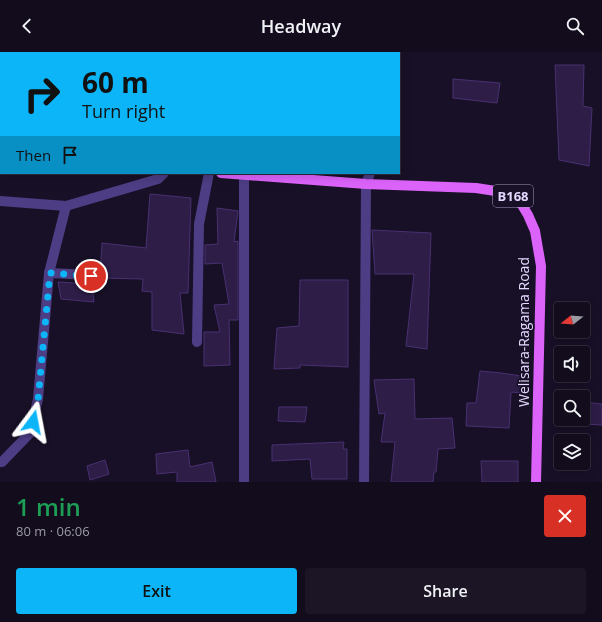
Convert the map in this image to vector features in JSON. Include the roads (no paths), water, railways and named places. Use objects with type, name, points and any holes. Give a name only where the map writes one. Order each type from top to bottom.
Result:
[{"type":"main road","name":"Welisara-Ragama Road","points":[[232,174],[366,184],[476,188],[496,191],[513,196],[522,205],[535,231],[541,266],[536,482]]},
{"type":"street","points":[[0,201],[66,206],[158,179],[163,174]]},
{"type":"street","points":[[197,342],[199,224],[209,174]]},
{"type":"street","points":[[364,482],[366,184],[370,174]]},
{"type":"street","points":[[244,175],[244,482]]},
{"type":"street","points":[[0,462],[2,462],[30,433],[38,400],[50,273],[66,206]]},
{"type":"street","points":[[50,273],[91,276]]}]
